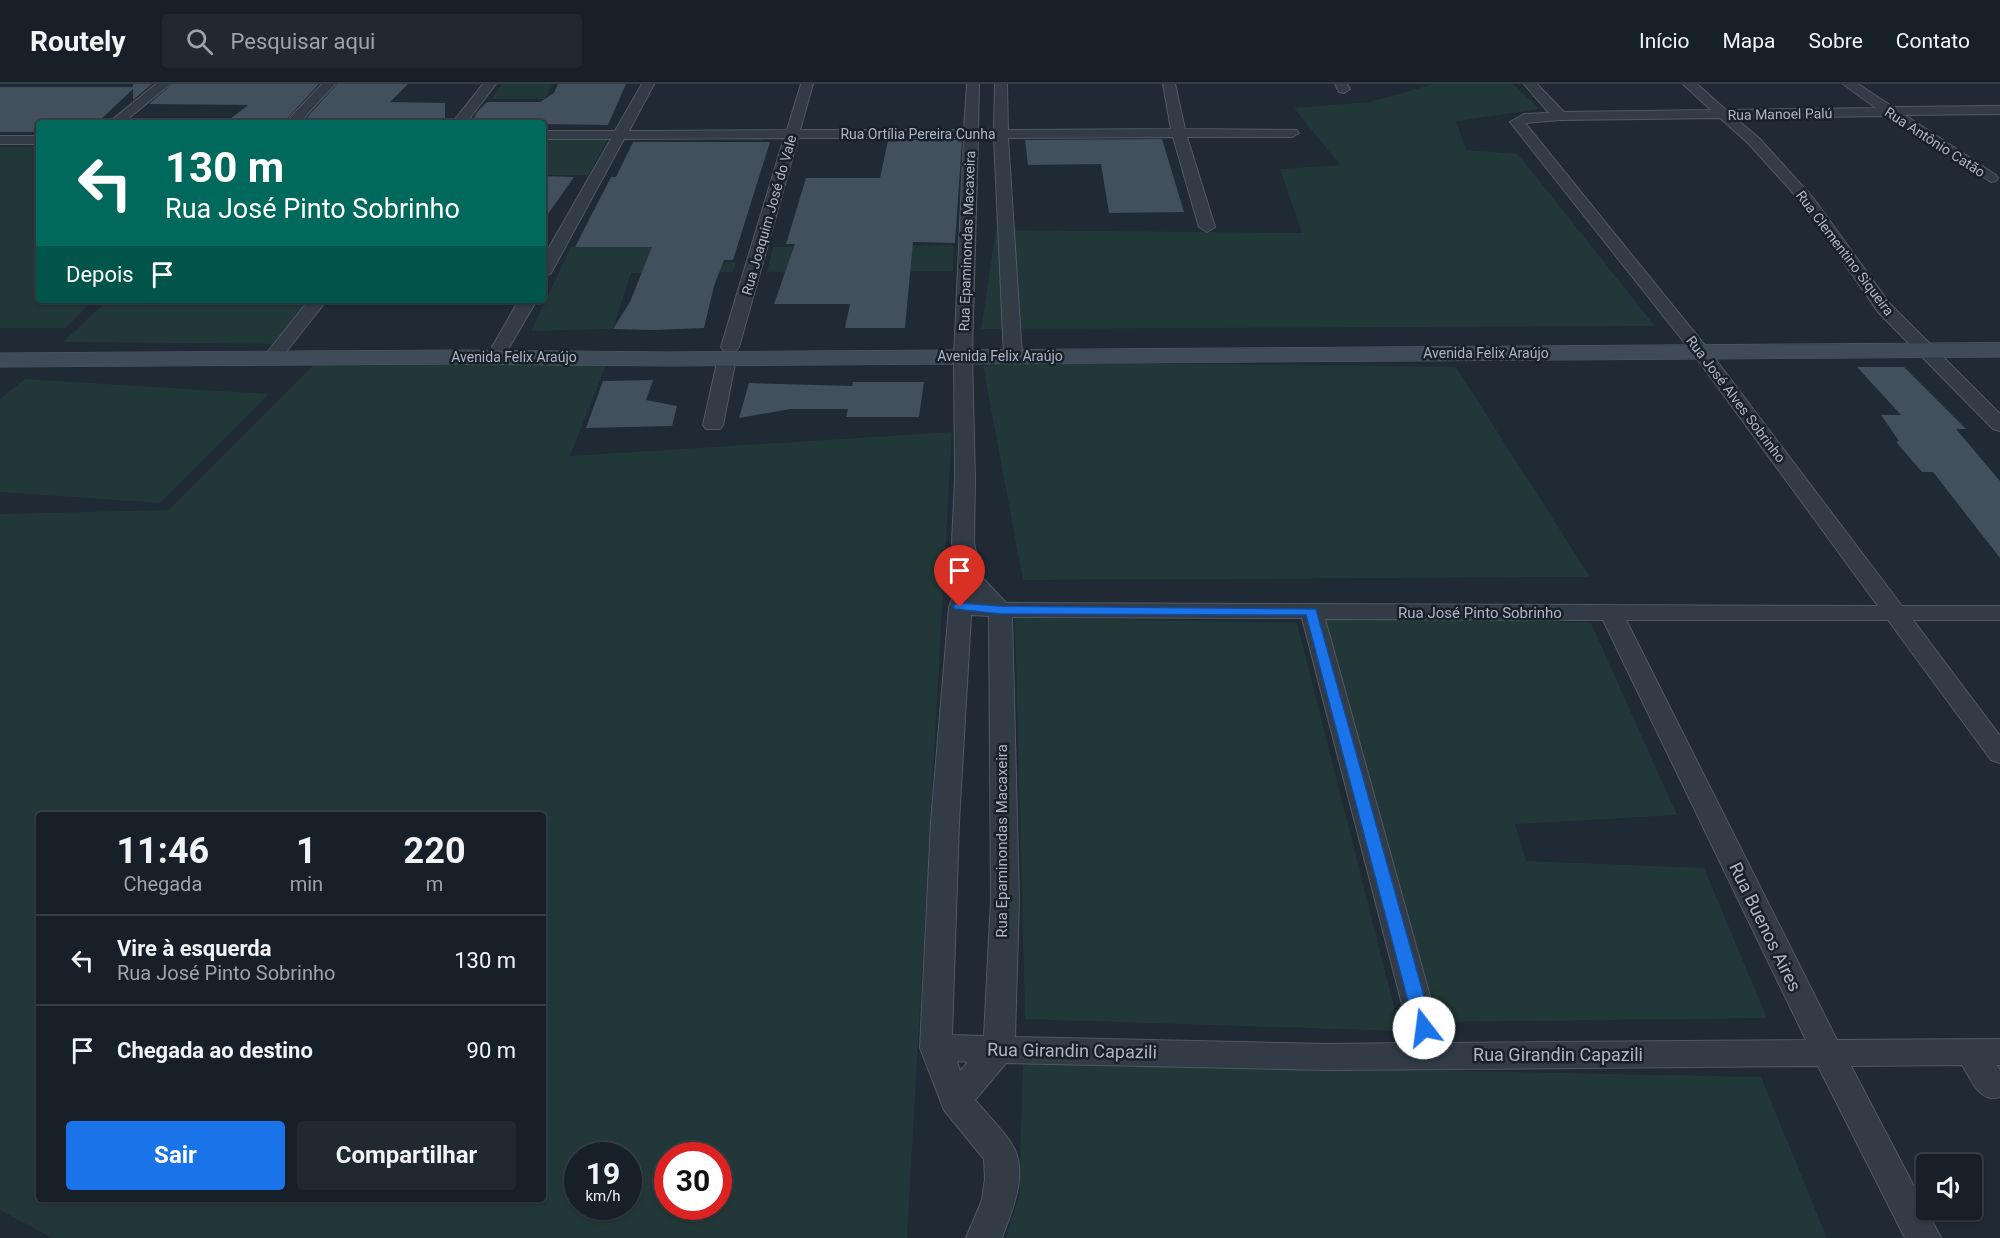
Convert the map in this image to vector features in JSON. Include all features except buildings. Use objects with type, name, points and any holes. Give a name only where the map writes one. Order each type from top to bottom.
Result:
[{"type":"main road","name":"Avenida Felix Araújo","points":[[0,349],[276,352],[1012,351],[1919,345],[2000,340]]},
{"type":"main road","name":"Avenida Felix Araújo","points":[[1919,345],[2000,350]]},
{"type":"main road","name":"Avenida Felix Araújo","points":[[0,360],[501,347],[729,352]]},
{"type":"street","points":[[119,120],[164,84]]},
{"type":"street","points":[[295,120],[329,84]]},
{"type":"street","points":[[461,120],[490,84]]},
{"type":"street","points":[[546,268],[648,84]]},
{"type":"street","name":"Rua Joaquim José do Vale","points":[[713,425],[729,352],[807,84]]},
{"type":"street","name":"Rua Epaminondas Macaxeira","points":[[970,578],[963,543],[964,351],[973,84]]},
{"type":"street","points":[[1001,84],[1001,134],[1012,351]]},
{"type":"street","points":[[1169,84],[1179,133],[1207,227]]},
{"type":"street","points":[[1530,84],[1560,116]]},
{"type":"street","name":"Rua Clementino Siqueira","points":[[1689,84],[1754,141],[1809,202],[1884,308],[2000,425]]},
{"type":"street","name":"Rua Antônio Catão","points":[[1849,84],[1990,178]]},
{"type":"street","name":"Rua Manoel Palú","points":[[1560,116],[2000,110]]},
{"type":"street","name":"Rua José Alves Sobrinho","points":[[1560,116],[1524,117],[1517,122],[1697,347],[2000,754]]},
{"type":"street","name":"Rua Ortília Pereira Cunha","points":[[546,135],[1292,133]]},
{"type":"street","points":[[0,140],[36,140]]},
{"type":"street","points":[[276,352],[316,303]]},
{"type":"street","points":[[501,347],[526,303]]},
{"type":"street","points":[[984,1238],[999,1200],[1002,1179],[1000,1154],[955,1100],[936,1048],[945,822],[960,607],[970,578],[1000,610]]},
{"type":"street","name":"Rua José Pinto Sobrinho","points":[[960,607],[1000,610],[1611,614],[2000,613]]},
{"type":"street","name":"Rua Epaminondas Macaxeira","points":[[999,1048],[1005,831],[1000,610]]},
{"type":"street","points":[[1312,612],[1431,1056]]},
{"type":"street","name":"Rua Buenos Aires","points":[[1611,614],[1828,1054],[1923,1238]]},
{"type":"street","name":"Rua Girandin Capazili","points":[[936,1048],[1327,1057],[1986,1053]]},
{"type":"street","points":[[955,1100],[999,1048]]},
{"type":"street","points":[[1986,1053],[1992,1086]]},
{"type":"green space","points":[[502,84],[553,84],[545,99],[492,99]]},
{"type":"green space","points":[[1434,84],[1513,84],[1540,109],[1456,121],[1466,150],[1518,154],[1655,326],[981,329],[996,230],[1302,233],[1280,169],[1340,165],[1294,108],[1370,102]]},
{"type":"green space","points":[[610,136],[588,175],[546,175],[546,137]]},
{"type":"green space","points":[[36,146],[36,303],[90,303],[65,328],[0,328],[0,147]]},
{"type":"green space","points":[[953,245],[953,271],[767,272],[773,247]]},
{"type":"green space","points":[[654,246],[648,263],[736,262],[733,272],[631,273],[613,329],[531,331],[571,247]]},
{"type":"green space","points":[[105,303],[308,303],[274,344],[63,342]]},
{"type":"green space","points":[[320,359],[606,365],[570,456],[952,432],[907,1238],[52,1238],[0,1210],[0,514],[169,510]]},
{"type":"green space","points":[[1048,362],[1456,367],[1590,577],[1023,580],[983,366]]},
{"type":"green space","points":[[25,379],[269,394],[160,503],[0,492],[0,399]]},
{"type":"green space","points":[[1344,612],[1591,623],[1677,815],[1515,824],[1526,861],[1704,868],[1767,1018],[1438,1022],[1314,620]]},
{"type":"green space","points":[[1015,618],[1297,623],[1400,1031],[1025,1019]]},
{"type":"green space","points":[[1023,1062],[1761,1077],[1827,1238],[1006,1238],[1019,1197]]},
{"type":"route","points":[[960,607],[1000,610],[1312,612],[1424,1028]]}]
